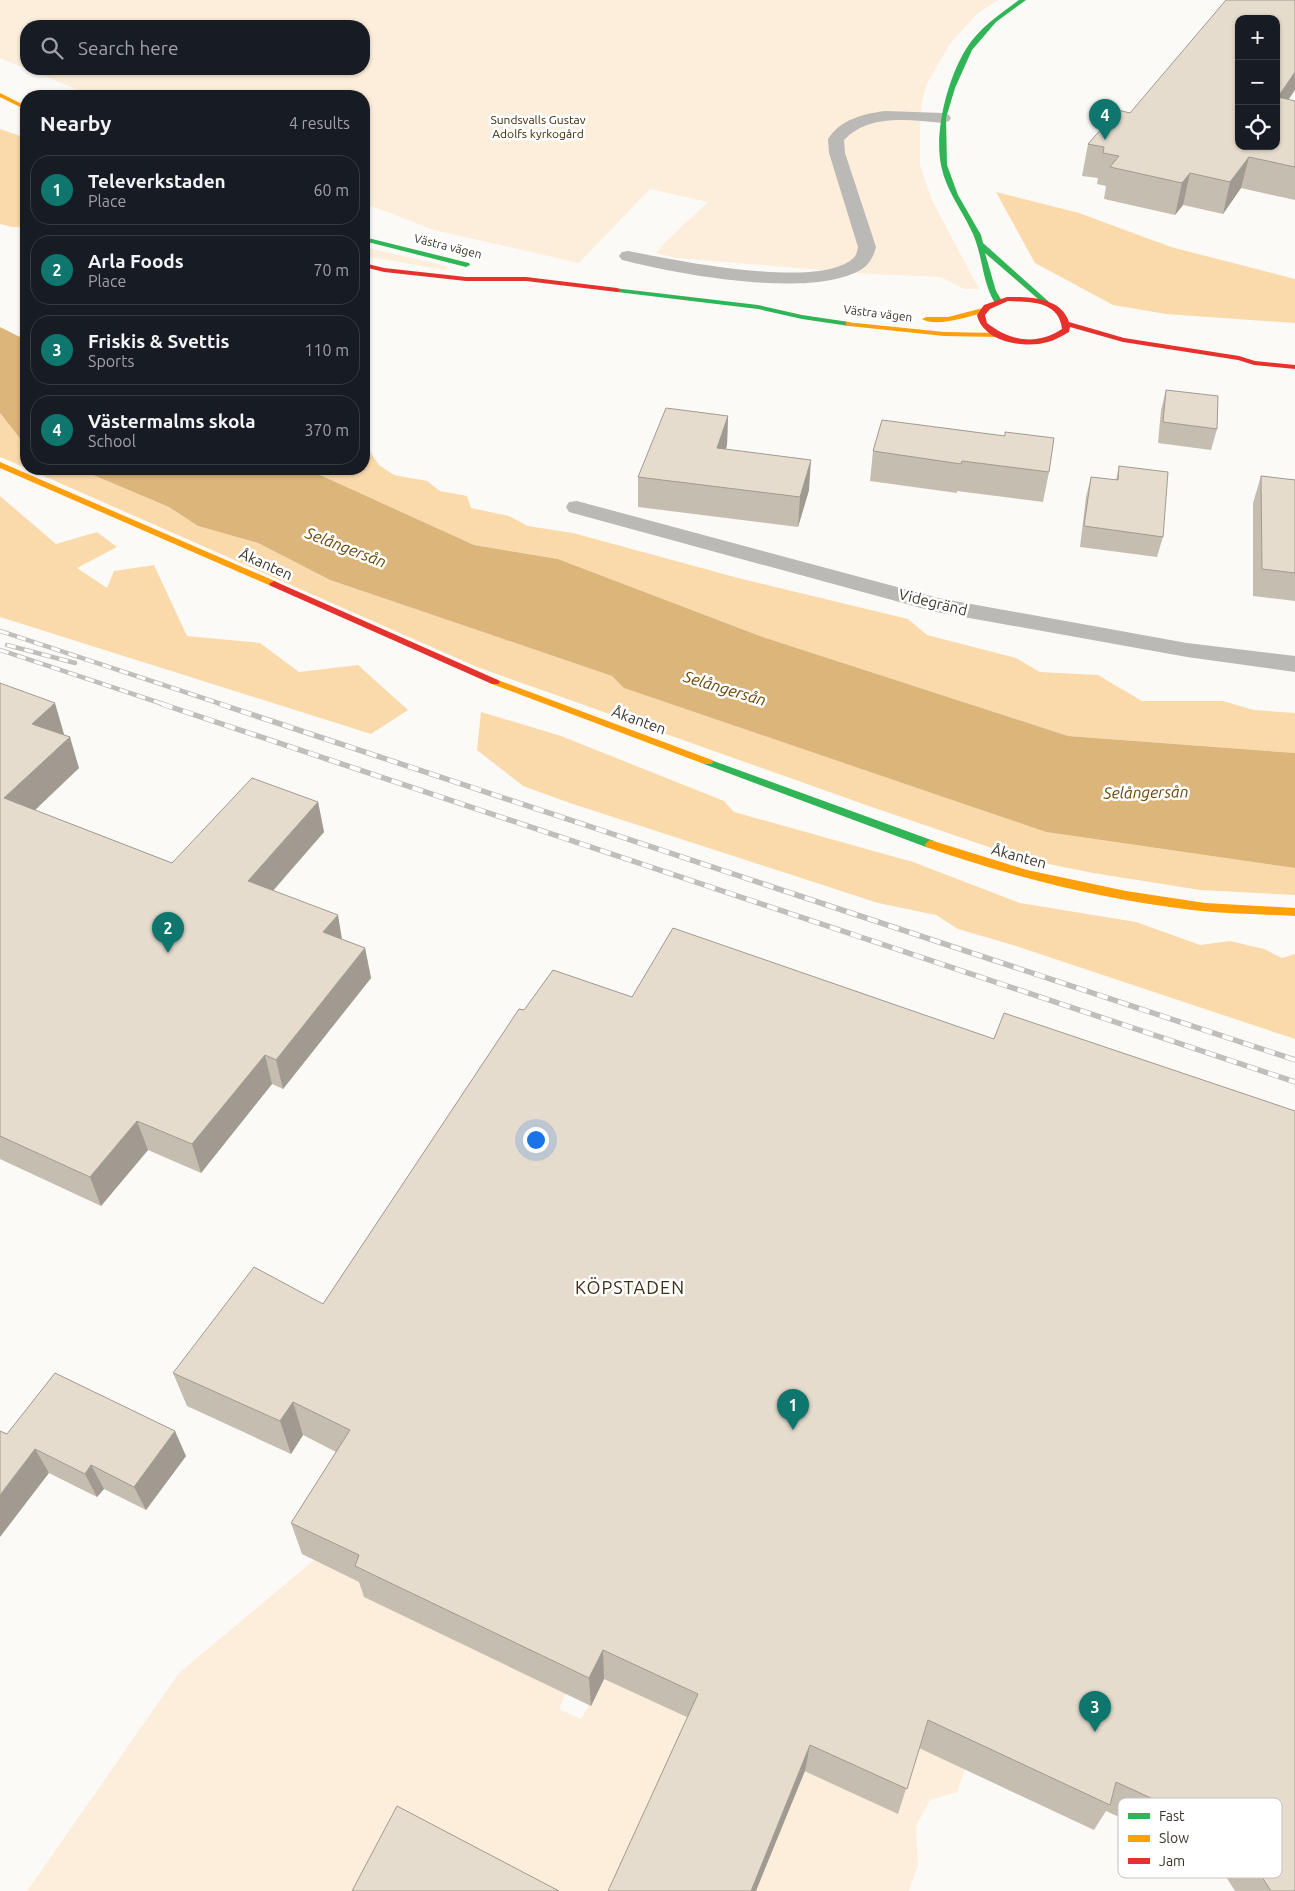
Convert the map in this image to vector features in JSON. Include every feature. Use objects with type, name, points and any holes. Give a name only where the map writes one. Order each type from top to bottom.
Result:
[{"type":"street","points":[[998,301],[992,291],[981,246],[955,195],[944,165],[943,118],[952,88],[969,49],[994,20],[1023,0]]},
{"type":"street","points":[[0,95],[20,105]]},
{"type":"street","points":[[628,256],[714,271],[759,275],[822,277],[842,272],[855,266],[864,258],[867,247],[838,153],[836,139],[853,123],[870,118],[906,116],[943,118]]},
{"type":"street","name":"Västra vägen","points":[[370,240],[526,279]]},
{"type":"street","points":[[981,246],[1045,303],[1064,314],[1068,324],[1063,334],[1046,341]]},
{"type":"street","name":"Västra vägen","points":[[370,266],[392,271],[466,279],[526,279],[758,307],[802,317],[873,328],[952,335],[997,335],[1020,342],[1046,341]]},
{"type":"street","points":[[997,335],[983,324],[981,320],[984,310],[998,301],[1025,299],[1045,303]]},
{"type":"street","name":"Västra vägen","points":[[758,307],[777,304],[828,309]]},
{"type":"street","name":"Västra vägen","points":[[911,318],[948,318],[984,310]]},
{"type":"street","points":[[1068,324],[1123,340],[1239,358],[1254,363],[1295,367]]},
{"type":"street","points":[[1046,341],[1062,344]]},
{"type":"street","points":[[1171,359],[1236,366],[1254,363]]},
{"type":"street","name":"Åkanten","points":[[0,464],[20,473]]},
{"type":"street","name":"Åkanten","points":[[25,475],[512,690],[965,857],[1062,883],[1194,906],[1295,912]]},
{"type":"street","name":"Videgränd","points":[[577,507],[936,605],[1186,650],[1295,664]]},
{"type":"green space","name":"Sundsvalls Gustav Adolfs kyrkogård","points":[[0,0],[998,0],[977,14],[949,45],[927,84],[922,101],[920,130],[920,165],[932,200],[979,289],[964,289],[941,277],[872,274],[676,258],[656,253],[664,243],[708,202],[650,189],[579,263],[434,230],[370,205],[370,90],[78,90],[42,75],[370,75],[370,20],[20,20],[20,66],[0,58]]},
{"type":"green space","points":[[370,248],[446,266],[448,268],[445,270],[370,257]]},
{"type":"green space","points":[[314,1560],[368,1586],[566,1693],[559,1709],[581,1719],[604,1679],[696,1721],[626,1891],[27,1891],[179,1673]]},
{"type":"green space","points":[[925,1727],[972,1749],[957,1792],[930,1800],[916,1826],[918,1865],[909,1891],[756,1891],[805,1771]]},
{"type":"shaded area","points":[[0,129],[20,136],[20,227],[0,224]]},
{"type":"shaded area","points":[[996,192],[1079,213],[1171,247],[1295,279],[1295,323],[1166,314],[1113,305],[1035,263]]},
{"type":"shaded area","points":[[0,413],[20,438],[20,465],[0,457]]},
{"type":"shaded area","points":[[370,452],[379,465],[394,475],[427,481],[440,491],[467,496],[471,508],[509,516],[528,526],[573,533],[742,579],[908,619],[927,635],[1016,658],[1040,672],[1098,675],[1142,701],[1223,701],[1254,710],[1295,713],[1295,753],[1068,736],[760,636],[558,559],[474,545],[320,475],[370,475]]},
{"type":"shaded area","points":[[42,475],[93,475],[169,507],[198,526],[258,543],[330,580],[612,676],[625,688],[1046,832],[1295,868],[1295,895],[1200,890],[1093,873],[1024,859],[477,667]]},
{"type":"shaded area","points":[[0,496],[56,544],[97,532],[117,547],[77,568],[107,588],[114,571],[154,565],[187,636],[260,643],[299,672],[358,665],[408,710],[371,734],[0,617]]},
{"type":"shaded area","points":[[481,712],[561,736],[724,801],[734,812],[913,862],[1020,903],[1136,922],[1200,945],[1230,941],[1264,949],[1282,958],[1295,954],[1295,1039],[1016,946],[958,929],[936,915],[878,903],[523,786],[477,750]]},
{"type":"water","points":[[0,327],[20,337],[20,438],[0,413]]},
{"type":"water","name":"Selångersån","points":[[93,475],[320,475],[474,545],[558,559],[760,636],[1068,736],[1295,753],[1295,868],[1046,832],[624,688],[612,676],[330,580],[258,543],[198,526],[169,507]]},
{"type":"building","points":[[1226,0],[1295,0],[1295,72],[1280,94],[1280,15],[1235,15],[1235,150],[1280,150],[1280,97],[1295,101],[1295,167],[1249,157],[1230,182],[1190,173],[1182,183],[1110,167],[1119,156],[1103,153],[1104,147],[1088,144],[1118,110],[1130,113]]},
{"type":"building","points":[[1166,390],[1218,396],[1217,429],[1163,422]]},
{"type":"building","points":[[666,408],[728,416],[717,448],[811,460],[800,497],[638,477]]},
{"type":"building","points":[[882,420],[1005,436],[1005,432],[1054,438],[1049,472],[962,461],[961,464],[873,451]]},
{"type":"building","points":[[1119,466],[1168,472],[1163,537],[1084,526],[1091,477],[1118,480]]},
{"type":"building","points":[[1261,476],[1295,480],[1295,573],[1262,569]]},
{"type":"building","points":[[0,683],[55,703],[32,724],[70,737],[4,798],[172,863],[252,778],[318,802],[248,881],[338,915],[323,932],[365,948],[276,1060],[265,1055],[192,1144],[137,1121],[90,1177],[0,1136]]},
{"type":"building","points":[[673,928],[994,1039],[1004,1013],[1295,1111],[1295,1891],[1271,1891],[1263,1878],[1282,1878],[1282,1798],[1151,1798],[1116,1782],[1110,1805],[928,1720],[907,1789],[810,1745],[751,1891],[608,1891],[698,1694],[603,1650],[589,1678],[355,1566],[359,1555],[291,1523],[350,1430],[293,1402],[280,1421],[173,1373],[254,1267],[323,1304],[519,1009],[524,1010],[553,970],[632,997]]},
{"type":"building","points":[[55,1373],[175,1431],[134,1487],[91,1465],[85,1474],[35,1449],[0,1495],[0,1431],[7,1434]]},
{"type":"building","points":[[397,1806],[559,1891],[352,1891]]},
{"type":"railway","points":[[0,631],[224,705]]},
{"type":"railway","points":[[7,645],[75,663]]},
{"type":"railway","points":[[0,650],[166,705]]},
{"type":"railway","points":[[162,704],[1295,1082]]},
{"type":"railway","points":[[220,704],[1295,1060]]},
{"type":"traffic: fast","points":[[998,301],[992,291],[977,235],[955,195],[944,165],[943,118],[952,88],[969,49],[994,21],[1023,0]]},
{"type":"traffic: fast","points":[[370,241],[466,265]]},
{"type":"traffic: fast","points":[[981,245],[1045,303]]},
{"type":"traffic: fast","points":[[617,290],[758,307],[802,317],[849,324]]},
{"type":"traffic: fast","points":[[708,762],[930,844]]},
{"type":"traffic: slow","points":[[0,95],[20,105]]},
{"type":"traffic: slow","points":[[926,319],[948,319],[983,310]]},
{"type":"traffic: slow","points":[[849,324],[944,334],[997,335]]},
{"type":"traffic: slow","points":[[0,465],[20,474]]},
{"type":"traffic: slow","points":[[23,475],[274,584]]},
{"type":"traffic: slow","points":[[495,682],[708,762]]},
{"type":"traffic: slow","points":[[930,844],[994,865],[1093,889],[1192,906],[1295,912]]},
{"type":"traffic: jam","points":[[370,266],[384,270],[466,279],[526,279],[617,290]]},
{"type":"traffic: jam","points":[[1007,299],[1036,301],[1054,307],[1061,312],[1065,320],[1066,330],[1046,340],[1035,342],[1024,342],[1002,337],[983,324],[981,315],[987,307],[1007,299]]},
{"type":"traffic: jam","points":[[1068,324],[1123,340],[1239,358],[1254,363],[1295,367]]},
{"type":"traffic: jam","points":[[274,584],[495,682]]},
{"type":"place","name":"Västermalms skola","points":[[1105,140]]},
{"type":"place","name":"Arla Foods","points":[[168,953]]},
{"type":"place","name":"Televerkstaden","points":[[793,1430]]},
{"type":"place","name":"Friskis & Svettis","points":[[1095,1732]]},
{"type":"district","name":"KÖPSTADEN","points":[[630,1287]]}]
